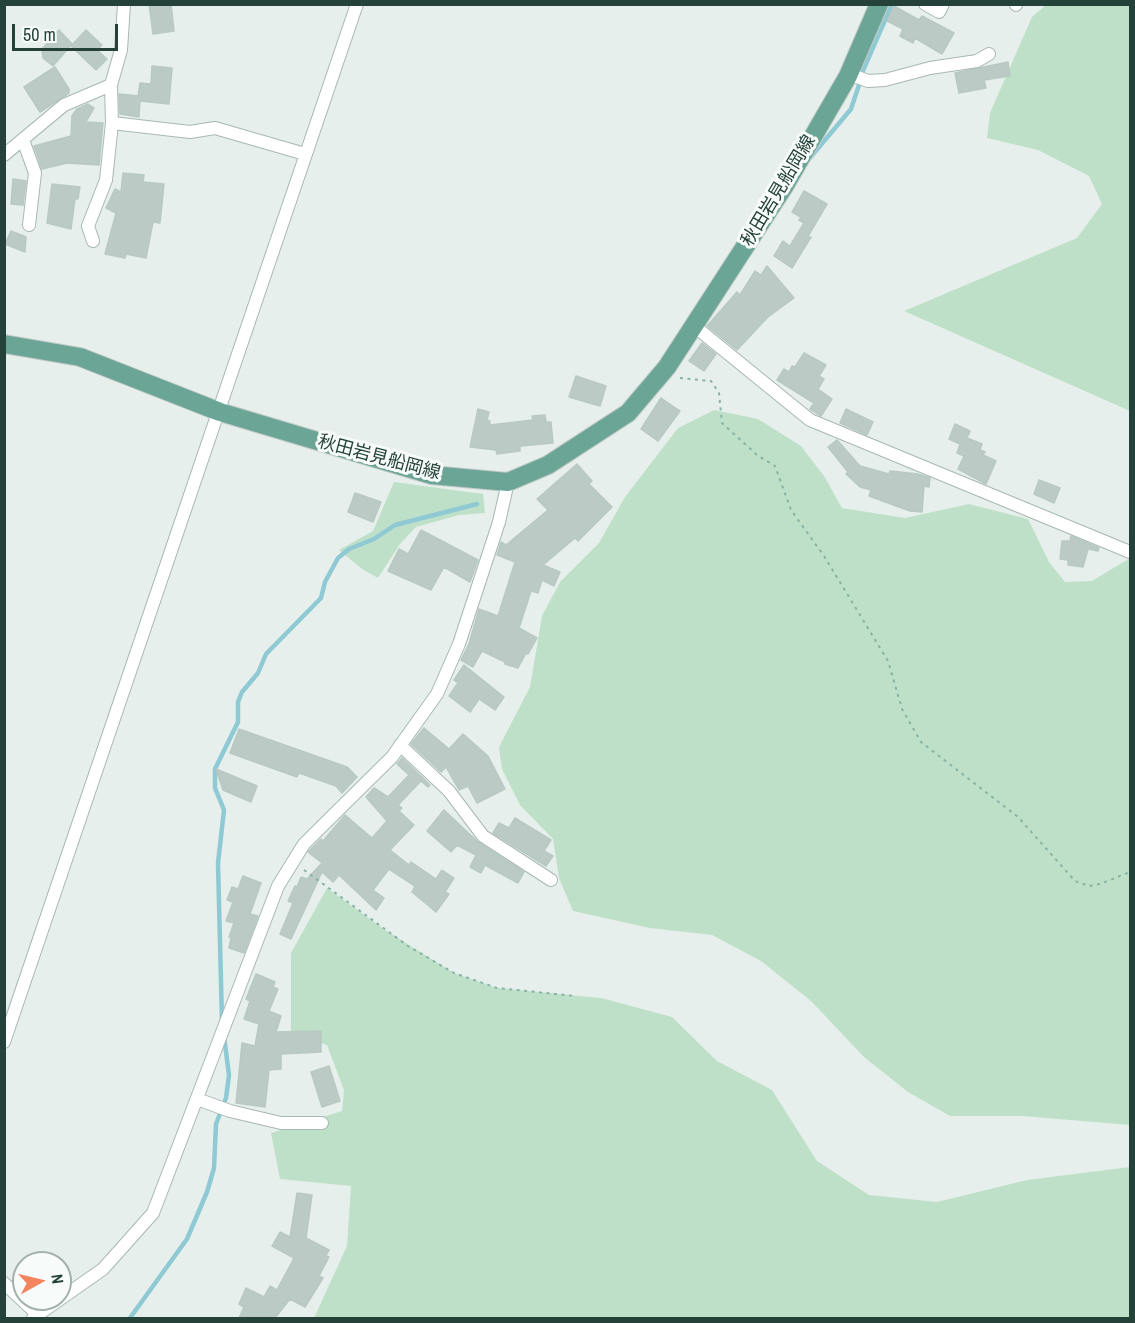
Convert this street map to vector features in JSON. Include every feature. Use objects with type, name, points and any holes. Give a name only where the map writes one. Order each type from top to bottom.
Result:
[{"type":"main road","name":"秋田岩見船岡線","points":[[4,344],[80,357],[220,412],[431,475],[508,482],[548,465],[627,414],[659,377],[785,185],[849,74],[879,4]]},
{"type":"street","points":[[93,240],[88,226],[106,180],[112,123],[111,85],[121,50],[124,4]]},
{"type":"street","points":[[4,1042],[357,4]]},
{"type":"street","points":[[925,4],[939,12],[943,4]]},
{"type":"street","points":[[849,74],[868,81],[885,80],[930,68],[977,61],[989,54]]},
{"type":"street","points":[[4,155],[64,105],[111,85]]},
{"type":"street","points":[[112,123],[190,132],[215,128],[305,154]]},
{"type":"street","points":[[23,140],[35,173],[29,225]]},
{"type":"street","points":[[693,325],[810,420],[1131,552]]},
{"type":"street","points":[[4,1283],[36,1317],[103,1269],[153,1213],[278,886],[292,861],[325,820],[400,745],[437,694],[459,644],[499,522],[508,482]]},
{"type":"street","points":[[400,745],[449,790],[483,836],[551,880]]},
{"type":"street","points":[[197,1099],[230,1112],[281,1123],[322,1124]]},
{"type":"path","points":[[659,377],[711,381],[719,393],[722,423],[757,455],[775,466],[792,510],[824,556],[888,661],[902,709],[921,742],[1018,818],[1075,881],[1089,886],[1131,872]]},
{"type":"path","points":[[292,861],[408,946],[454,973],[497,988],[575,996]]},
{"type":"green space","points":[[1046,5],[1130,5],[1130,411],[904,311],[1077,238],[1102,204],[1089,176],[1038,150],[987,138],[990,113],[1032,17]]},
{"type":"green space","points":[[714,410],[758,419],[801,446],[824,476],[842,508],[905,518],[969,504],[1028,519],[1049,562],[1065,582],[1092,581],[1130,558],[1130,1125],[1022,1116],[950,1116],[908,1092],[864,1057],[811,1001],[761,961],[712,935],[650,928],[573,911],[559,878],[553,839],[520,805],[502,769],[499,747],[530,687],[542,616],[560,582],[599,543],[625,497],[678,428]]},
{"type":"green space","points":[[394,482],[483,494],[485,513],[459,515],[416,527],[400,544],[378,578],[362,569],[339,550],[373,531]]},
{"type":"green space","points":[[327,888],[385,930],[454,973],[497,988],[601,998],[672,1017],[717,1061],[772,1090],[817,1161],[869,1195],[937,1202],[1027,1180],[1130,1167],[1130,1318],[314,1318],[347,1246],[351,1186],[280,1179],[271,1133],[342,1111],[344,1090],[327,1045],[291,1032],[291,953]]},
{"type":"building","points":[[149,4],[171,4],[174,31],[153,34]]},
{"type":"building","points":[[894,6],[919,20],[922,16],[954,33],[942,54],[915,38],[913,43],[900,36],[903,29],[887,21]]},
{"type":"building","points":[[59,30],[72,44],[53,66],[43,58],[42,49]]},
{"type":"building","points":[[86,30],[102,45],[97,50],[107,59],[96,70],[71,46]]},
{"type":"building","points":[[1008,62],[1010,76],[984,80],[986,88],[959,93],[955,73]]},
{"type":"building","points":[[152,66],[172,68],[169,104],[140,101],[139,117],[120,114],[119,94],[138,96],[140,83],[151,84]]},
{"type":"building","points":[[55,67],[69,89],[69,93],[40,112],[24,87]]},
{"type":"building","points":[[88,104],[94,108],[86,122],[103,123],[99,165],[67,163],[42,169],[34,146],[71,136],[72,116],[77,109]]},
{"type":"building","points":[[123,173],[144,175],[143,182],[164,184],[160,223],[153,222],[146,258],[126,254],[125,258],[105,254],[116,213],[106,208],[115,189],[121,192]]},
{"type":"building","points":[[13,179],[26,181],[23,205],[11,204]]},
{"type":"building","points":[[52,184],[80,187],[78,199],[75,199],[71,229],[47,223]]},
{"type":"building","points":[[804,191],[827,204],[792,268],[774,256],[783,241],[790,246],[804,223],[799,220],[801,217],[792,212]]},
{"type":"building","points":[[11,231],[26,237],[25,252],[5,244]]},
{"type":"building","points":[[767,266],[794,298],[768,317],[737,350],[707,326],[737,292],[740,295],[755,271],[761,275]]},
{"type":"building","points":[[702,343],[716,354],[704,371],[689,361]]},
{"type":"building","points":[[804,353],[826,365],[819,376],[824,379],[818,389],[832,399],[821,416],[810,409],[814,403],[777,380],[784,369],[789,372],[792,366],[795,367]]},
{"type":"building","points":[[576,376],[606,386],[600,406],[569,397]]},
{"type":"building","points":[[661,398],[680,411],[658,441],[641,429]]},
{"type":"building","points":[[478,409],[489,412],[487,420],[490,421],[490,425],[533,420],[532,416],[545,415],[546,422],[551,422],[553,443],[520,446],[520,451],[497,454],[496,450],[470,447]]},
{"type":"building","points":[[846,409],[873,422],[867,435],[840,423]]},
{"type":"building","points":[[955,424],[970,431],[967,438],[982,444],[980,450],[985,452],[983,455],[996,461],[986,484],[958,469],[964,456],[957,453],[960,444],[949,439]]},
{"type":"building","points":[[837,440],[860,466],[889,474],[890,471],[918,474],[930,478],[929,487],[924,486],[922,512],[910,511],[869,496],[871,490],[860,487],[846,474],[848,472],[828,447]]},
{"type":"building","points":[[577,464],[592,481],[589,484],[612,507],[578,541],[575,538],[543,565],[560,572],[554,586],[542,580],[538,593],[531,591],[519,628],[537,638],[518,668],[505,664],[482,651],[473,667],[461,660],[469,644],[479,609],[498,616],[515,562],[497,555],[501,542],[506,545],[548,510],[537,499]]},
{"type":"building","points":[[1039,480],[1060,488],[1054,503],[1034,494]]},
{"type":"building","points":[[355,493],[381,502],[373,522],[348,512]]},
{"type":"building","points":[[421,530],[478,560],[470,582],[444,567],[431,590],[388,571],[399,549],[408,554]]},
{"type":"building","points":[[1071,536],[1099,548],[1098,551],[1088,549],[1083,567],[1068,565],[1068,560],[1060,559],[1062,541],[1070,541]]},
{"type":"building","points":[[464,665],[504,697],[495,710],[479,699],[470,712],[449,696],[458,683],[454,680]]},
{"type":"building","points":[[424,728],[449,749],[463,734],[488,756],[505,789],[477,803],[468,786],[459,790],[446,767],[441,772],[411,744]]},
{"type":"building","points":[[239,729],[347,767],[357,777],[342,793],[336,786],[299,773],[297,777],[230,753]]},
{"type":"building","points":[[402,758],[430,785],[428,787],[421,781],[398,805],[402,808],[399,811],[414,825],[390,850],[409,865],[411,862],[436,879],[442,870],[454,878],[445,892],[449,894],[436,912],[412,892],[415,886],[389,869],[373,890],[384,898],[376,910],[339,875],[333,882],[322,872],[291,939],[280,934],[293,903],[288,901],[295,886],[297,887],[301,877],[307,879],[322,863],[308,852],[321,839],[323,841],[345,815],[372,838],[387,821],[366,797],[374,788],[388,797],[409,775],[397,764]]},
{"type":"building","points":[[216,769],[257,786],[251,802],[223,790]]},
{"type":"building","points":[[444,810],[479,843],[524,872],[518,883],[485,865],[481,873],[470,867],[476,855],[457,845],[451,852],[427,831]]},
{"type":"building","points":[[515,818],[551,840],[544,851],[553,856],[546,866],[493,833],[499,823],[509,828]]},
{"type":"building","points":[[243,876],[261,883],[250,914],[258,916],[244,953],[229,948],[231,938],[229,937],[234,923],[226,921],[233,902],[227,900],[232,887],[238,889]]},
{"type":"building","points":[[256,974],[275,982],[273,987],[278,989],[269,1011],[281,1016],[276,1032],[321,1031],[321,1052],[281,1054],[281,1069],[269,1070],[265,1107],[236,1103],[242,1043],[255,1046],[259,1024],[244,1019],[250,1001],[246,999]]},
{"type":"building","points":[[329,1066],[340,1101],[322,1107],[311,1072]]},
{"type":"building","points":[[297,1193],[312,1195],[306,1238],[329,1250],[326,1256],[329,1257],[319,1276],[323,1278],[305,1307],[290,1299],[275,1318],[239,1318],[244,1307],[239,1304],[246,1288],[264,1297],[270,1286],[277,1290],[294,1258],[272,1246],[280,1232],[290,1237]]},
{"type":"waterway","points":[[862,73],[892,4]]},
{"type":"waterway","points":[[809,159],[851,109],[859,85]]},
{"type":"waterway","points":[[222,1022],[218,863],[224,810],[215,788],[215,769],[238,722],[238,702],[242,692],[258,673],[266,654],[321,598],[325,582],[338,558],[349,549],[374,539],[395,525],[477,504]]},
{"type":"waterway","points":[[130,1318],[187,1239],[207,1192],[214,1168],[216,1124],[226,1098],[229,1075],[224,1036]]}]
